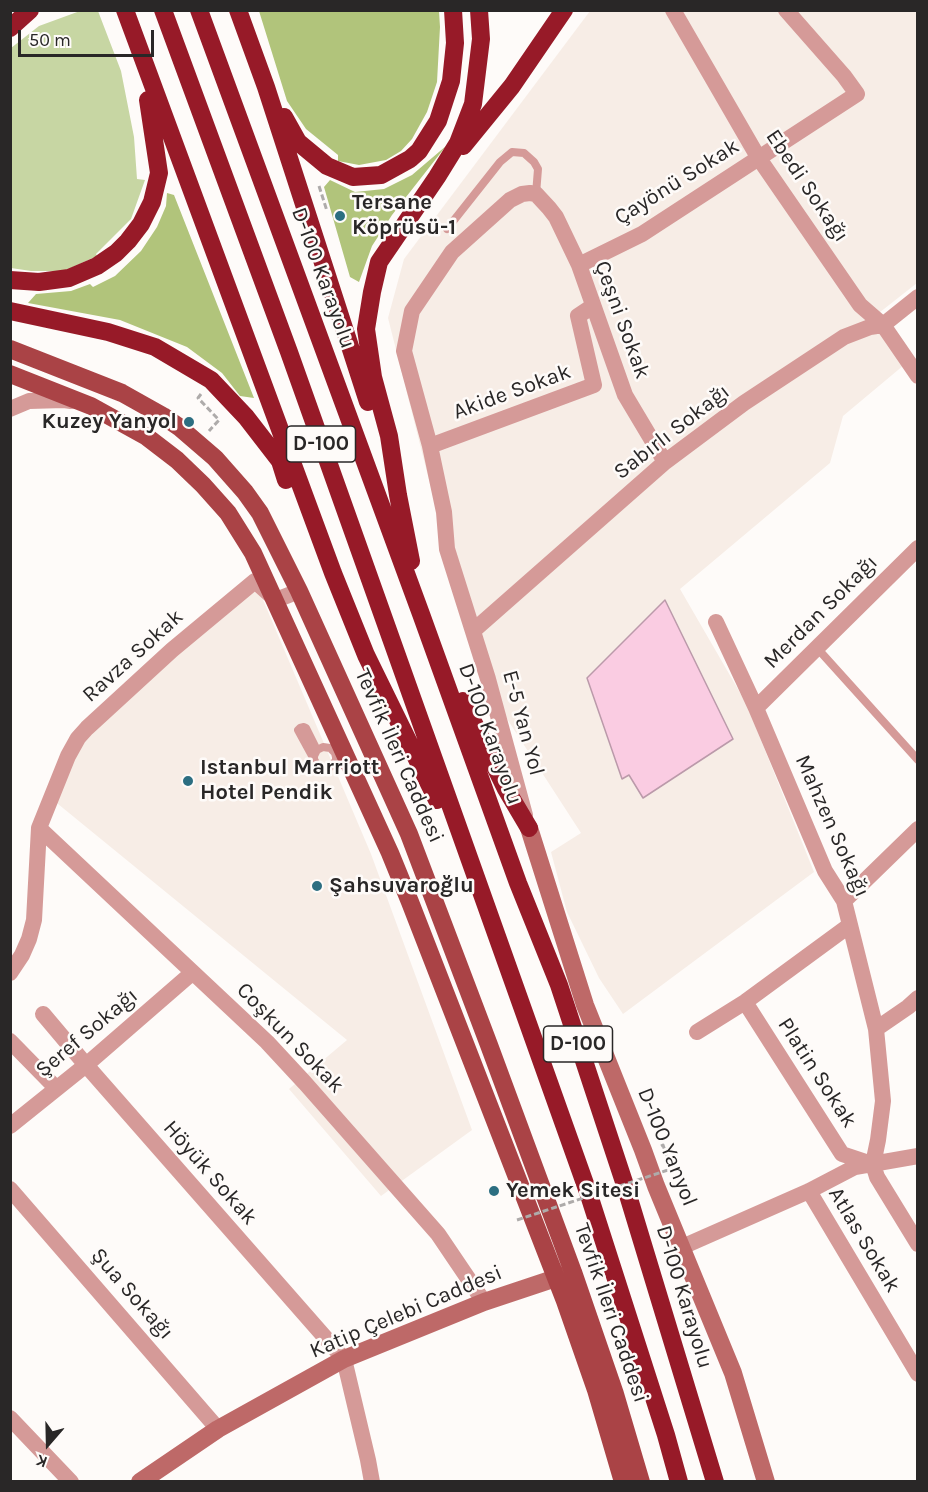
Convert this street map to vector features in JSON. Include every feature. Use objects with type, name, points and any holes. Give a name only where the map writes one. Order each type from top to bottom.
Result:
[{"type":"highway","points":[[10,28],[30,10]]},
{"type":"highway","points":[[125,10],[333,573],[366,654],[476,878]]},
{"type":"highway","name":"D-100","points":[[164,10],[289,352],[588,1192],[679,1482]]},
{"type":"highway","name":"D-100 Karayolu","points":[[199,10],[518,883],[559,985],[624,1182],[715,1482]]},
{"type":"highway","points":[[238,10],[266,87],[398,495]]},
{"type":"highway","points":[[266,87],[298,142],[327,166],[353,177],[381,175],[410,159],[419,151],[438,121],[451,81],[455,43],[453,10]]},
{"type":"highway","points":[[479,10],[482,39],[473,104],[458,143],[379,262],[366,329],[373,377],[389,436],[421,614],[506,789],[529,828]]},
{"type":"highway","points":[[437,177],[512,86],[564,10]]},
{"type":"highway","points":[[10,280],[39,282],[69,278],[97,266],[116,253],[141,224],[152,202],[159,173],[141,57]]},
{"type":"highway","points":[[10,311],[108,332],[155,347],[211,380],[246,417],[280,461],[302,522],[333,573]]},
{"type":"main road","name":"Tevfik İleri Caddesi","points":[[10,349],[130,397],[179,427],[234,480],[260,513],[299,591],[410,834],[477,1013],[565,1275],[623,1482]]},
{"type":"main road","name":"Tevfik İleri Caddesi","points":[[10,374],[92,406],[147,437],[177,460],[228,513],[253,553],[276,600],[339,752],[390,854],[406,892],[615,1394],[642,1482]]},
{"type":"main road","points":[[339,752],[367,741]]},
{"type":"main road","name":"D-100 Yanyol","points":[[529,828],[585,1005],[733,1373],[766,1482]]},
{"type":"main road","name":"Katip Çelebi Caddesi","points":[[140,1482],[219,1429],[344,1359],[484,1302],[565,1275]]},
{"type":"street","name":"Ebedi Sokağı","points":[[673,10],[758,157],[860,305],[883,325],[918,376]]},
{"type":"street","name":"Çayönü Sokak","points":[[579,264],[642,234],[857,94],[786,10]]},
{"type":"street","name":"E-5 Yan Yol","points":[[529,828],[488,679],[447,549],[444,512],[430,446],[404,351],[411,311],[452,252],[510,200],[522,194],[536,195]]},
{"type":"street","name":"Çeşni Sokak","points":[[536,195],[556,217],[579,264],[625,395],[665,462]]},
{"type":"street","name":"Sabırlı Sokağı","points":[[473,632],[665,462],[744,403],[844,337],[870,327],[883,325],[918,297]]},
{"type":"street","name":"Akide Sokak","points":[[430,446],[594,385],[578,316],[593,306]]},
{"type":"street","points":[[10,409],[28,401],[64,399],[92,406]]},
{"type":"street","name":"Merdan Sokağı","points":[[756,708],[918,548]]},
{"type":"street","name":"Ravza Sokak","points":[[39,828],[72,746],[87,728],[172,650],[255,581],[276,600]]},
{"type":"street","points":[[276,600],[299,591]]},
{"type":"street","name":"Mahzen Sokağı","points":[[716,622],[756,708],[825,871],[844,901],[876,1029],[883,1101],[873,1164]]},
{"type":"street","points":[[10,972],[29,939],[34,920],[39,828]]},
{"type":"street","name":"Coşkun Sokak","points":[[39,828],[267,1042],[438,1234],[484,1302]]},
{"type":"street","points":[[844,901],[918,830]]},
{"type":"street","points":[[697,1032],[745,1002],[850,925]]},
{"type":"street","name":"Şeref Sokağı","points":[[10,1125],[86,1065],[192,974]]},
{"type":"street","points":[[876,1029],[918,998]]},
{"type":"street","name":"Platin Sokak","points":[[745,1002],[842,1154],[873,1164]]},
{"type":"street","name":"Höyük Sokak","points":[[43,1014],[344,1359]]},
{"type":"street","points":[[10,1041],[56,1088]]},
{"type":"street","points":[[682,1247],[809,1191],[855,1167],[918,1156]]},
{"type":"street","points":[[873,1164],[877,1177],[918,1244]]},
{"type":"street","name":"Şua Sokağı","points":[[10,1189],[219,1429]]},
{"type":"street","name":"Atlas Sokak","points":[[809,1191],[918,1374]]},
{"type":"street","points":[[344,1359],[372,1482]]},
{"type":"street","points":[[10,1418],[71,1482]]},
{"type":"lane","points":[[447,229],[500,162],[512,152],[524,153],[538,169],[536,195]]},
{"type":"lane","points":[[817,648],[918,760]]},
{"type":"lane","points":[[314,760],[320,748],[327,747],[339,752],[334,764],[329,768],[321,768],[314,760],[298,730],[300,728],[306,728],[317,750]]},
{"type":"path","points":[[208,453],[215,445],[205,435],[219,420],[198,398],[211,380]]},
{"type":"path","points":[[517,1220],[671,1169],[663,1145]]},
{"type":"shaded area","points":[[590,11],[917,11],[917,283],[870,320],[904,365],[843,416],[830,463],[680,589],[746,703],[814,872],[623,1014],[599,978],[567,912],[551,852],[581,833],[478,674],[388,318],[404,259]]},
{"type":"shaded area","points":[[255,581],[371,854],[472,1130],[381,1196],[289,1089],[347,1040],[47,795],[70,736]]},
{"type":"shaded area","points":[[665,600],[733,739],[643,798],[629,775],[622,779],[587,678]]},
{"type":"green space","points":[[80,11],[98,11],[121,71],[134,137],[137,179],[145,180],[131,219],[96,254],[97,256],[64,271],[31,271],[11,268],[11,48],[39,26]]},
{"type":"green space","points":[[259,11],[439,11],[437,82],[427,112],[412,139],[401,151],[386,160],[359,165],[338,161],[338,155],[306,129],[287,101]]},
{"type":"green space","points":[[446,146],[392,215],[372,246],[359,282],[350,277],[324,187],[330,180],[355,192],[384,189],[412,175]]},
{"type":"green space","points":[[167,193],[174,195],[254,398],[240,396],[222,373],[187,347],[120,320],[28,303],[36,294],[71,291],[90,284],[93,287],[115,276],[141,251],[157,227],[166,206]]},
{"type":"place","name":"Tersane Köprüsü-1","points":[[340,216]]},
{"type":"place","name":"Kuzey Yanyol","points":[[189,422]]},
{"type":"place","name":"Istanbul Marriott Hotel Pendik","points":[[188,781]]},
{"type":"place","name":"Şahsuvaroğlu","points":[[317,886]]},
{"type":"place","name":"Yemek Sitesi","points":[[494,1191]]}]
